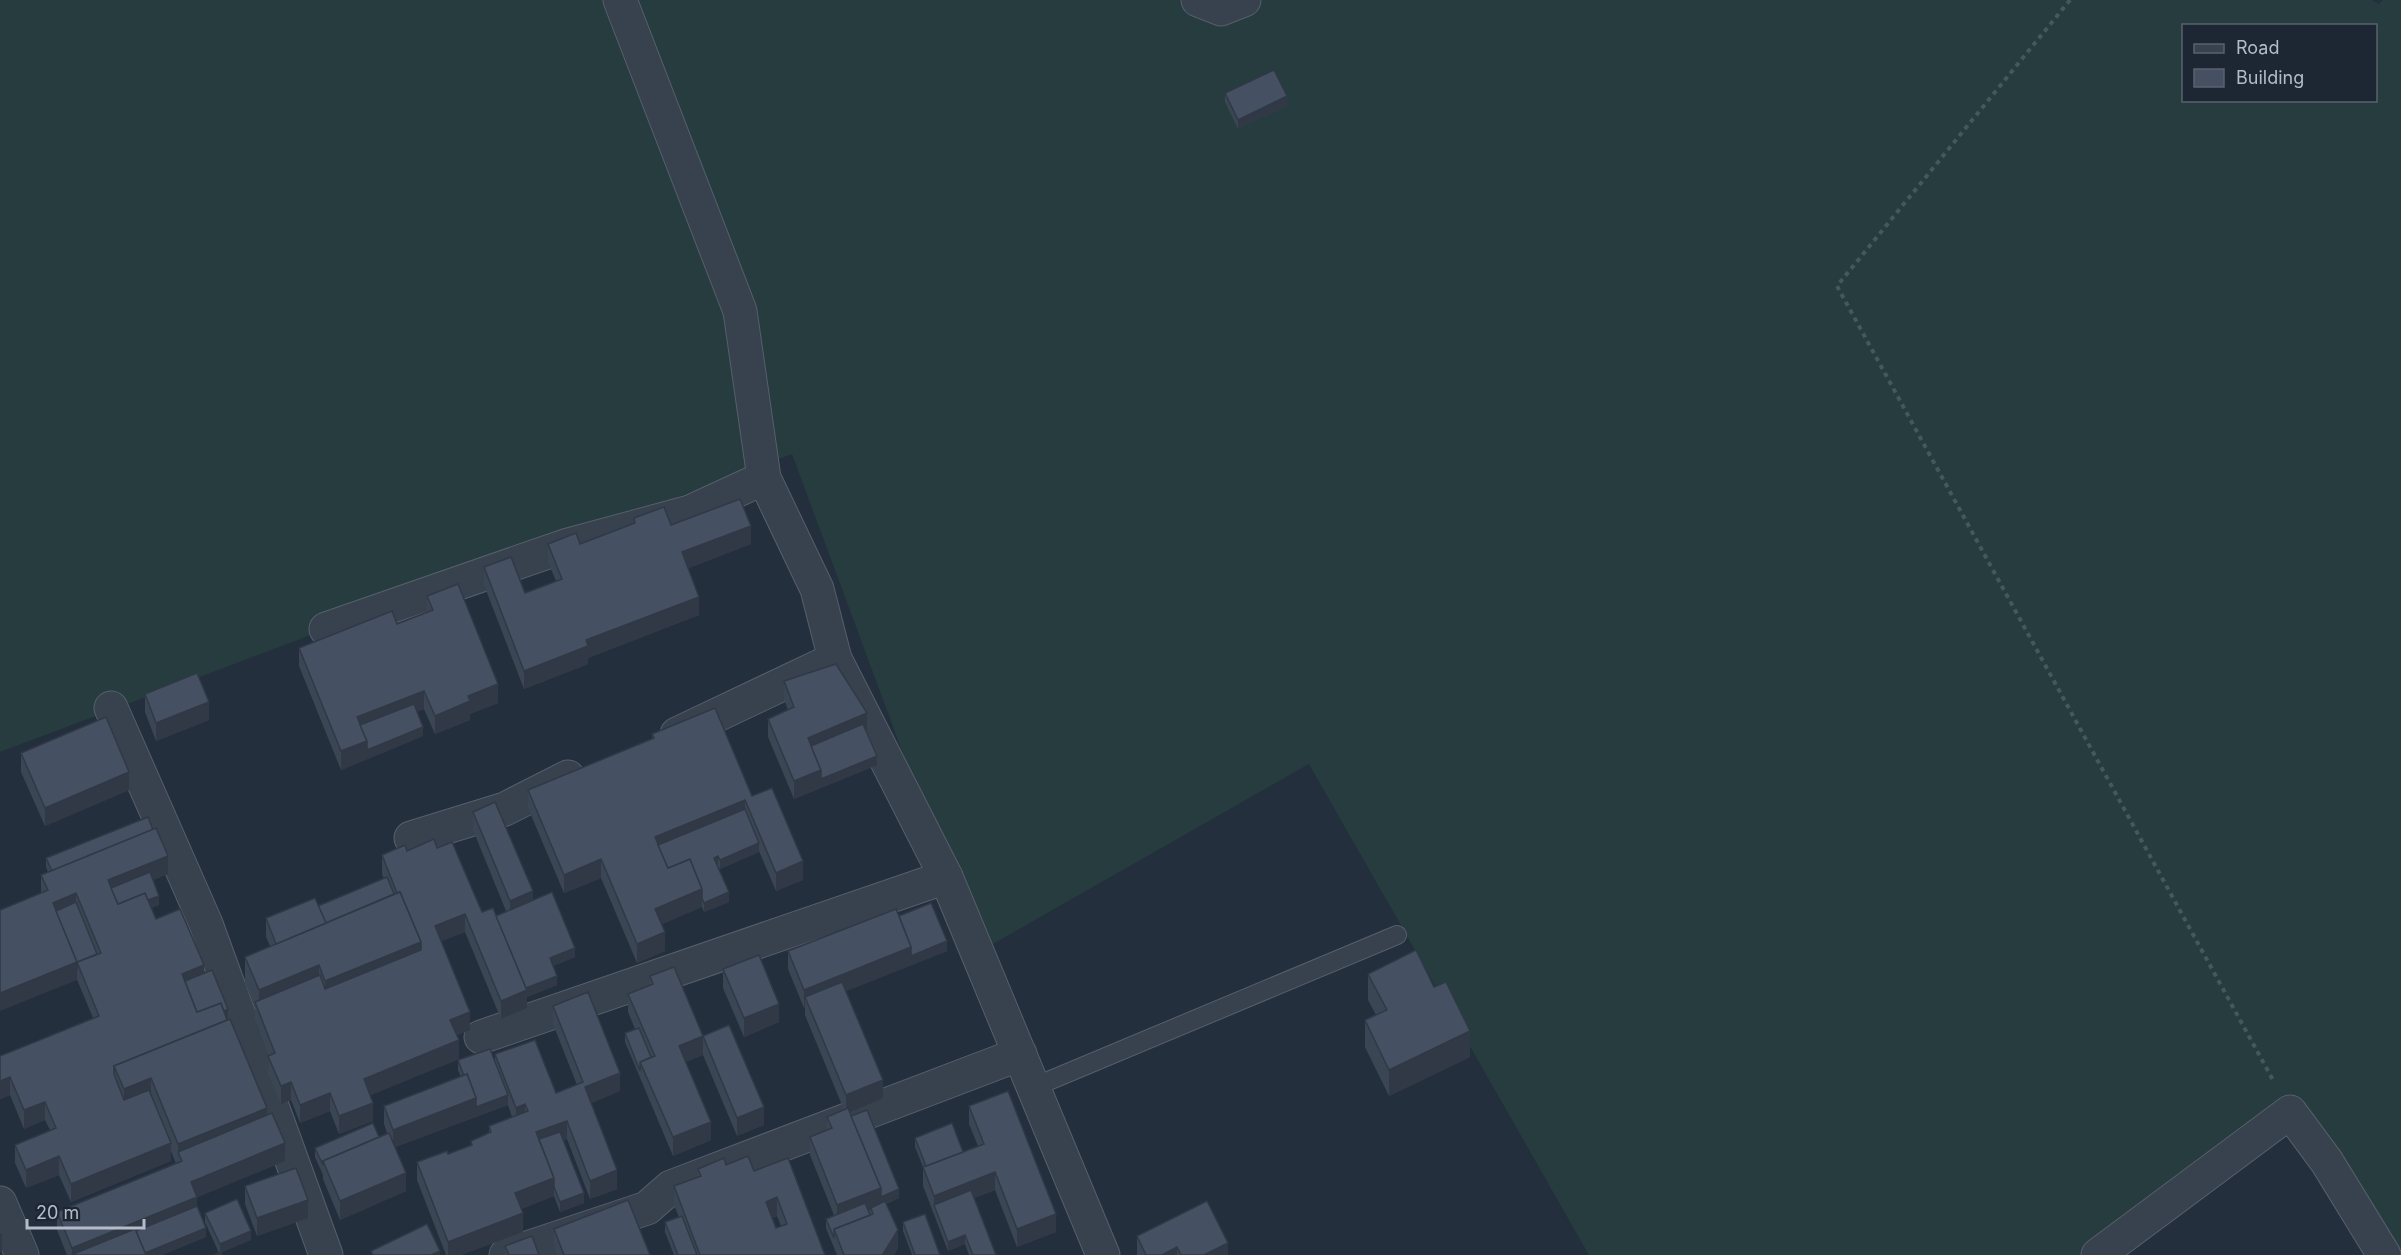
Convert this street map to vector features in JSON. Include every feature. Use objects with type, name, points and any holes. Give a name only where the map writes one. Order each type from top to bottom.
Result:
[{"type":"street","points":[[620,0],[740,311],[764,478],[817,589],[835,659],[946,877],[1034,1087],[1094,1253]]},
{"type":"street","points":[[1198,0],[1221,9],[1244,0]]},
{"type":"street","points":[[326,629],[565,546],[690,512],[764,478]]},
{"type":"street","points":[[652,743],[683,731],[835,659]]},
{"type":"street","points":[[111,708],[206,924],[326,1255]]},
{"type":"street","points":[[411,838],[505,808],[590,766]]},
{"type":"street","points":[[481,1037],[946,877]]},
{"type":"street","points":[[506,1255],[647,1208],[671,1187],[1020,1054]]},
{"type":"street","points":[[2098,1255],[2290,1112],[2327,1162],[2384,1255]]},
{"type":"street","points":[[0,1203],[22,1255]]},
{"type":"lane","points":[[1034,1087],[1397,934]]},
{"type":"path","points":[[2070,0],[1837,286],[2290,1112]]},
{"type":"green space","points":[[0,0],[2372,0],[2379,4],[2383,0],[2401,0],[2401,1255],[2365,1255],[2290,1113],[2080,1255],[1589,1255],[1309,764],[977,953],[792,454],[0,752]]},
{"type":"building","points":[[1274,70],[1287,96],[1238,120],[1225,93]]},
{"type":"building","points":[[740,499],[751,526],[682,552],[699,597],[586,640],[588,646],[524,671],[484,567],[511,557],[525,593],[562,579],[548,544],[576,533],[580,544],[635,523],[634,518],[664,507],[671,525]]},
{"type":"building","points":[[458,584],[498,684],[468,696],[470,701],[435,716],[424,691],[357,717],[367,741],[341,751],[299,648],[392,611],[397,624],[433,610],[427,596]]},
{"type":"building","points":[[836,664],[867,713],[808,738],[821,770],[794,781],[768,719],[794,707],[784,681]]},
{"type":"building","points":[[197,673],[209,702],[156,723],[145,694]]},
{"type":"building","points":[[414,704],[423,727],[367,750],[367,741],[360,725]]},
{"type":"building","points":[[715,708],[752,796],[772,788],[803,861],[776,873],[745,800],[655,837],[668,868],[690,859],[702,889],[655,909],[665,932],[637,944],[601,859],[564,875],[528,790],[654,738],[652,734]]},
{"type":"building","points":[[106,717],[129,772],[45,808],[21,753]]},
{"type":"building","points":[[863,724],[877,756],[821,779],[821,770],[811,746]]},
{"type":"building","points":[[495,802],[533,891],[510,901],[473,812]]},
{"type":"building","points":[[745,809],[759,843],[720,860],[718,856],[714,858],[729,892],[704,903],[702,889],[690,859],[668,868],[658,845]]},
{"type":"building","points":[[148,817],[153,830],[52,871],[46,858]]},
{"type":"building","points":[[156,828],[168,856],[108,880],[118,904],[145,893],[156,919],[180,909],[204,965],[182,974],[197,1012],[221,1003],[227,1020],[114,1066],[114,1074],[124,1100],[149,1090],[171,1143],[71,1184],[59,1156],[26,1170],[15,1145],[56,1128],[45,1102],[24,1110],[10,1077],[0,1081],[0,1056],[99,1016],[77,962],[0,993],[0,910],[48,890],[41,875]],"holes":[[[76,893],[101,953],[77,962],[53,903]]]},
{"type":"building","points":[[434,839],[437,848],[452,842],[482,912],[493,908],[527,990],[501,1001],[465,914],[435,926],[470,1012],[450,1020],[459,1040],[364,1079],[373,1103],[339,1116],[330,1093],[300,1105],[291,1082],[281,1086],[268,1056],[275,1053],[255,1002],[320,975],[325,989],[421,950],[421,942],[400,892],[397,893],[382,855],[405,845],[407,851]]},
{"type":"building","points":[[150,872],[159,896],[148,900],[145,893],[118,904],[111,888]]},
{"type":"building","points":[[387,877],[394,894],[326,923],[318,906]]},
{"type":"building","points":[[400,892],[421,942],[325,981],[319,965],[259,990],[245,957]]},
{"type":"building","points":[[552,892],[575,948],[550,958],[557,976],[526,988],[496,916]]},
{"type":"building","points":[[315,898],[326,923],[276,944],[266,918]]},
{"type":"building","points":[[76,902],[97,954],[77,962],[56,911]]},
{"type":"building","points":[[931,903],[947,941],[911,956],[911,947],[899,916]]},
{"type":"building","points":[[896,909],[911,947],[804,990],[788,951]]},
{"type":"building","points":[[1416,950],[1434,987],[1446,982],[1470,1031],[1389,1070],[1365,1020],[1387,1010],[1368,974]]},
{"type":"building","points":[[759,955],[779,1004],[744,1018],[723,969]]},
{"type":"building","points":[[674,967],[703,1036],[679,1046],[711,1122],[673,1137],[640,1062],[655,1056],[628,994],[653,984],[650,976]]},
{"type":"building","points":[[212,970],[228,1009],[224,1011],[221,1003],[197,1012],[185,981]]},
{"type":"building","points":[[842,982],[883,1080],[846,1095],[805,997]]},
{"type":"building","points":[[588,992],[620,1073],[585,1087],[617,1170],[590,1181],[567,1121],[536,1132],[554,1178],[515,1193],[523,1213],[448,1242],[417,1162],[472,1145],[471,1141],[491,1132],[489,1126],[528,1111],[525,1104],[516,1108],[495,1054],[535,1040],[556,1093],[583,1082],[553,1006]]},
{"type":"building","points":[[230,1019],[267,1108],[178,1144],[151,1078],[124,1089],[114,1066]]},
{"type":"building","points":[[729,1025],[764,1107],[737,1118],[703,1036]]},
{"type":"building","points":[[639,1028],[651,1057],[640,1062],[640,1071],[625,1033]]},
{"type":"building","points":[[490,1049],[508,1095],[476,1107],[476,1098],[467,1074],[464,1076],[458,1060]]},
{"type":"building","points":[[467,1074],[476,1098],[393,1130],[384,1106]]},
{"type":"building","points":[[1008,1091],[1056,1214],[1017,1229],[995,1172],[934,1196],[923,1167],[984,1144],[969,1106]]},
{"type":"building","points":[[848,1108],[881,1188],[837,1205],[810,1137],[832,1128],[827,1117]]},
{"type":"building","points":[[867,1110],[899,1189],[881,1197],[881,1188],[851,1116]]},
{"type":"building","points":[[272,1113],[285,1143],[191,1182],[197,1197],[72,1248],[57,1212],[182,1161],[178,1152]]},
{"type":"building","points":[[373,1123],[379,1137],[323,1161],[323,1165],[315,1148]]},
{"type":"building","points":[[952,1123],[963,1152],[926,1166],[915,1138]]},
{"type":"building","points":[[560,1132],[584,1193],[560,1202],[554,1187],[554,1178],[539,1139]]},
{"type":"building","points":[[389,1133],[406,1173],[340,1201],[323,1161]]},
{"type":"building","points":[[748,1156],[754,1171],[788,1158],[825,1255],[700,1255],[674,1186],[701,1176],[698,1169],[724,1158],[726,1165]],"holes":[[[777,1197],[787,1224],[776,1228],[766,1202]]]},
{"type":"building","points":[[296,1168],[308,1200],[257,1218],[245,1186]]},
{"type":"building","points":[[971,1190],[996,1255],[973,1255],[965,1235],[948,1242],[934,1205]]},
{"type":"building","points":[[237,1199],[251,1231],[220,1244],[205,1213]]},
{"type":"building","points":[[628,1200],[650,1255],[564,1255],[554,1229]]},
{"type":"building","points":[[885,1201],[898,1230],[883,1255],[844,1255],[834,1229],[873,1214],[871,1208]]},
{"type":"building","points":[[1207,1201],[1228,1243],[1204,1255],[1181,1255],[1177,1247],[1162,1255],[1146,1255],[1137,1236]]},
{"type":"building","points":[[865,1203],[870,1215],[834,1229],[834,1238],[826,1219]]},
{"type":"building","points":[[197,1206],[206,1228],[145,1253],[136,1231]]},
{"type":"building","points":[[925,1214],[940,1255],[915,1255],[903,1222]]},
{"type":"building","points":[[682,1216],[697,1255],[678,1255],[665,1222]]},
{"type":"building","points":[[427,1224],[440,1251],[431,1255],[373,1255],[371,1251]]},
{"type":"building","points":[[135,1229],[146,1255],[71,1255]]},
{"type":"building","points":[[532,1236],[539,1255],[509,1255],[505,1246]]}]
